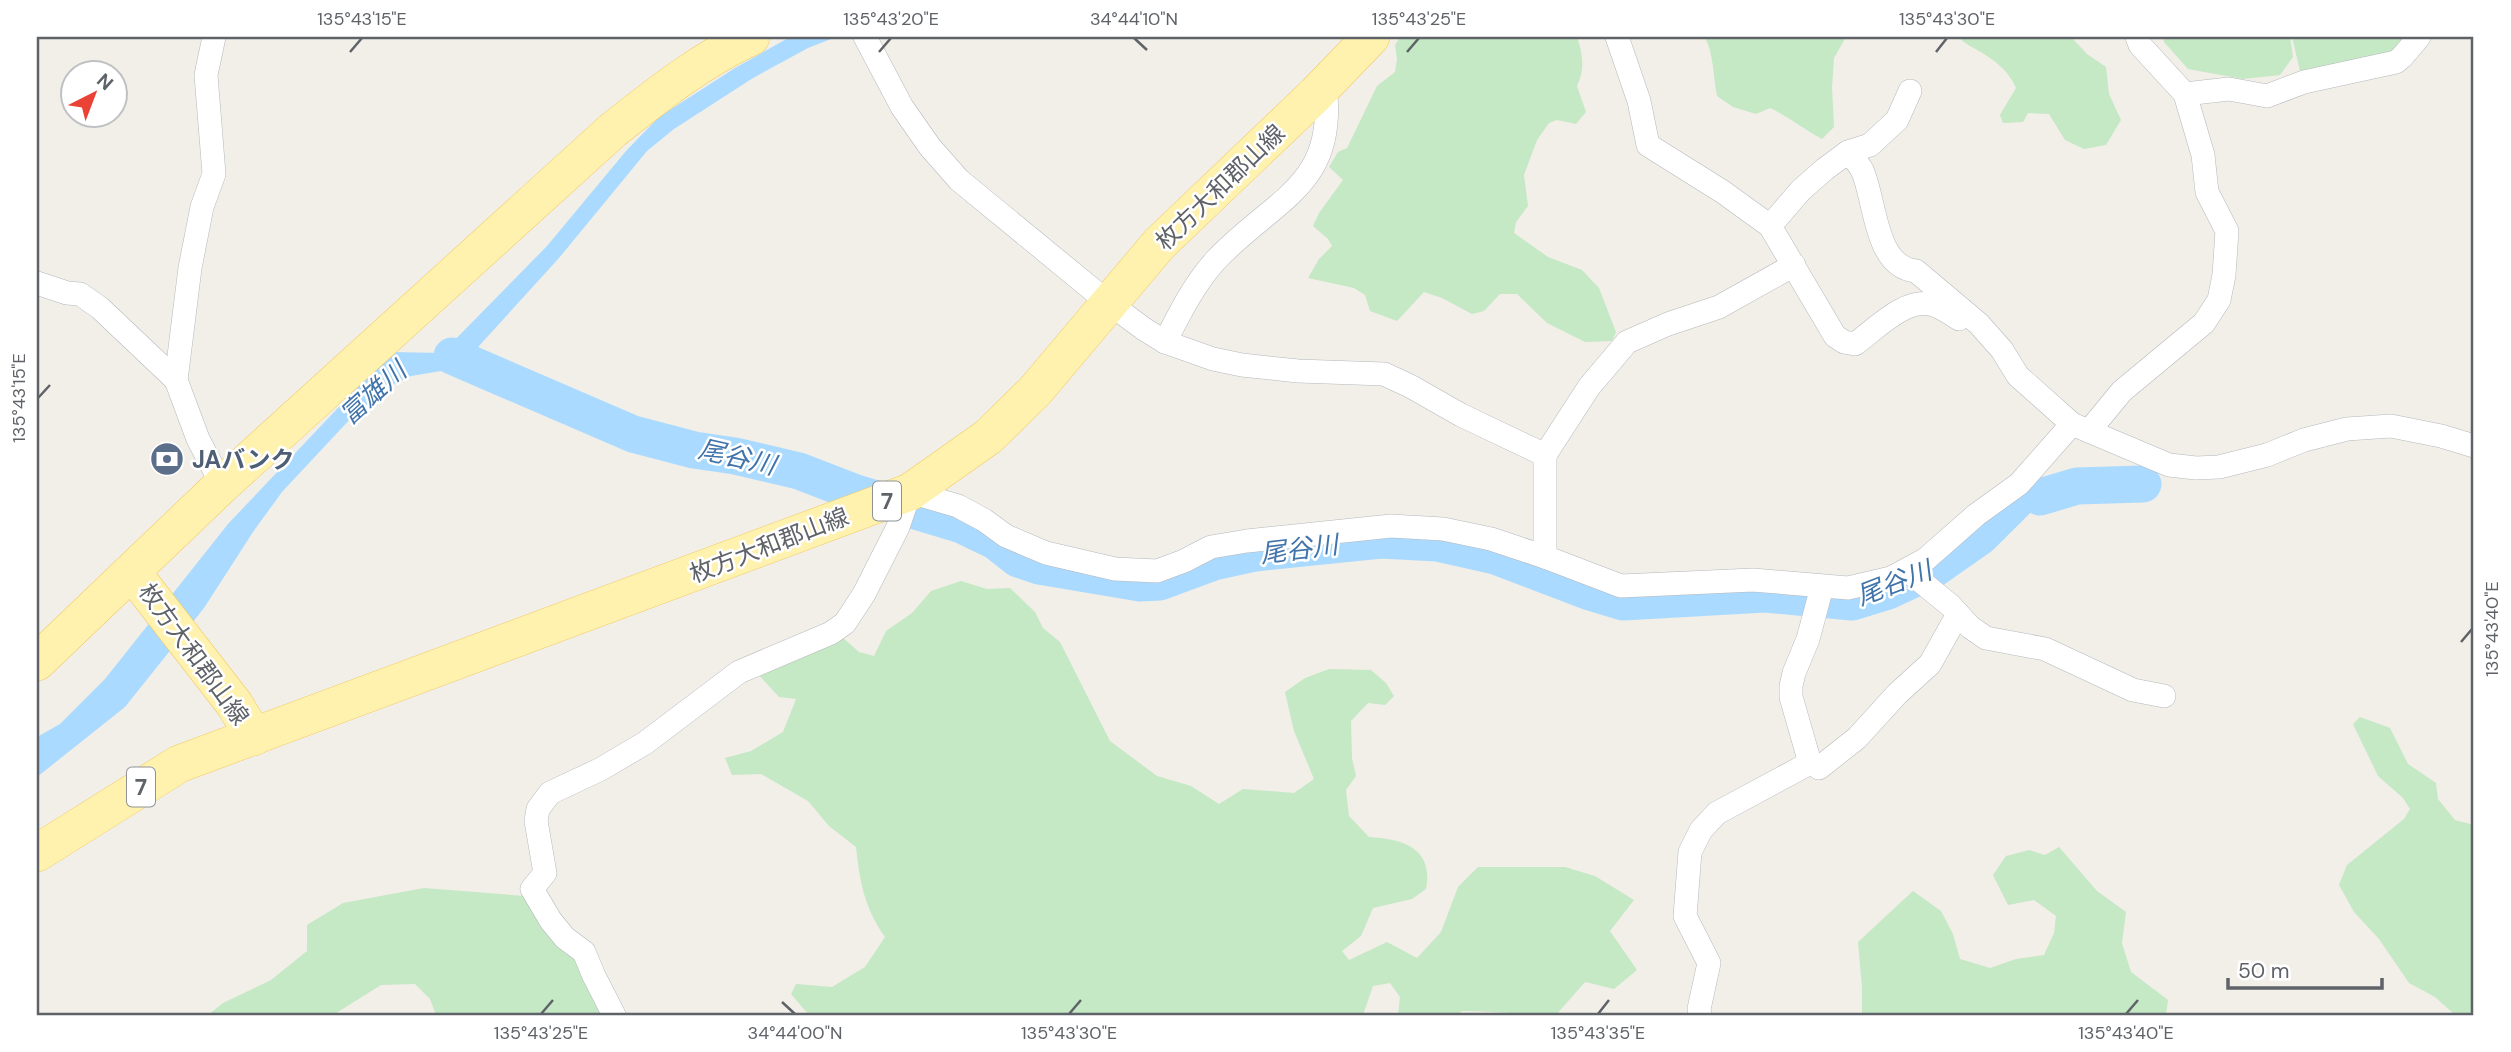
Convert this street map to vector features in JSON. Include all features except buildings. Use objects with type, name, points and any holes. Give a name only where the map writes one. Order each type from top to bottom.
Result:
[{"type":"main road","name":"枚方大和郡山線","points":[[37,662],[143,584],[222,485],[613,130],[660,93],[731,46],[751,37]]},
{"type":"main road","name":"枚方大和郡山線","points":[[37,853],[178,764],[910,492],[988,437],[1035,391],[1159,244],[1325,85],[1371,37]]},
{"type":"main road","name":"枚方大和郡山線","points":[[143,584],[235,705],[254,737]]},
{"type":"street","points":[[176,380],[190,268],[202,206],[214,174],[205,75],[214,37]]},
{"type":"street","points":[[1617,37],[1639,101],[1648,145],[1717,188],[1770,226],[1835,336],[1844,342],[1855,344],[1908,306],[1920,303],[1934,305],[1989,337]]},
{"type":"street","points":[[614,1015],[584,952],[565,938],[532,889],[545,873],[536,821],[538,809],[550,793],[601,769],[645,743],[738,672],[831,633],[845,623],[864,594],[898,527],[910,492],[958,506],[1006,536],[1046,553],[1115,569],[1157,571],[1211,547],[1391,526],[1443,529],[1491,539],[1620,586],[1753,580],[1848,588],[1892,578],[1926,559],[1976,515],[2019,484],[2122,391],[2204,323],[2219,300],[2227,231],[2207,192],[2203,155],[2185,94],[2140,45],[2137,37]]},
{"type":"street","points":[[2185,94],[2229,89],[2267,96],[2304,82],[2396,62],[2419,37]]},
{"type":"street","points":[[866,39],[902,107],[930,147],[959,180],[1110,304],[1165,342],[1213,359],[1242,365],[1298,371],[1384,374],[1545,455]]},
{"type":"street","points":[[1165,342],[1183,306],[1210,267],[1235,242],[1278,207],[1314,167],[1323,144],[1328,112],[1325,85]]},
{"type":"street","points":[[1770,226],[1801,190],[1825,169],[1849,152],[1870,145],[1896,120],[1910,91]]},
{"type":"street","points":[[1849,152],[1862,170],[1884,247],[1907,270],[1916,271],[1979,324],[2002,350],[2018,376],[2081,428],[2169,465],[2196,468],[2220,467],[2267,455],[2304,440],[2347,429],[2391,426],[2474,446]]},
{"type":"street","points":[[1545,557],[1545,455],[1589,387],[1627,342],[1668,324],[1719,307],[1794,265]]},
{"type":"street","points":[[37,284],[80,294],[100,308],[176,380],[198,439],[222,485]]},
{"type":"street","points":[[1907,570],[1970,627],[1986,638],[2045,649],[2133,690],[2164,696]]},
{"type":"street","points":[[1700,1015],[1709,963],[1685,916],[1690,852],[1701,830],[1717,813],[1811,762],[1791,698],[1791,686],[1808,639],[1822,587]]},
{"type":"street","points":[[1819,768],[1857,738],[1897,694],[1930,664],[1958,614]]},
{"type":"green space","points":[[1400,37],[1577,37],[1582,62],[1577,86],[1586,112],[1576,124],[1557,120],[1549,123],[1537,140],[1524,175],[1528,206],[1516,222],[1514,233],[1548,257],[1582,270],[1599,288],[1616,332],[1612,341],[1585,342],[1547,323],[1517,294],[1500,294],[1484,311],[1472,314],[1424,292],[1397,321],[1370,311],[1365,295],[1354,288],[1308,278],[1319,259],[1332,246],[1313,226],[1343,180],[1329,167],[1338,152],[1347,148],[1377,86],[1395,72],[1395,45]]},
{"type":"green space","points":[[1705,37],[1846,37],[1834,58],[1834,127],[1822,139],[1770,108],[1756,114],[1733,107],[1717,96],[1712,58]]},
{"type":"green space","points":[[1959,37],[2071,37],[2087,54],[2106,67],[2109,94],[2121,120],[2106,145],[2084,149],[2065,140],[2049,114],[2028,113],[2023,122],[2003,123],[2000,115],[2016,88],[2013,82],[1998,64]]},
{"type":"green space","points":[[2163,37],[2290,37],[2293,57],[2280,75],[2243,79],[2188,69],[2164,42]]},
{"type":"green space","points":[[2292,37],[2409,37],[2393,54],[2301,75]]},
{"type":"green space","points":[[961,581],[987,589],[1010,588],[1035,612],[1043,628],[1060,642],[1110,741],[1157,776],[1191,786],[1219,804],[1243,789],[1294,793],[1314,779],[1294,731],[1285,692],[1305,678],[1329,669],[1371,670],[1386,683],[1394,696],[1385,705],[1368,703],[1351,721],[1352,758],[1356,776],[1346,790],[1349,816],[1369,837],[1393,840],[1413,848],[1425,864],[1426,889],[1412,899],[1373,908],[1361,936],[1342,951],[1349,960],[1387,942],[1417,958],[1441,932],[1458,887],[1478,867],[1565,867],[1595,876],[1634,900],[1610,931],[1637,970],[1614,989],[1585,982],[1556,1015],[1462,1011],[1457,1015],[1398,1015],[1400,997],[1390,983],[1373,986],[1363,1015],[809,1015],[791,994],[796,984],[832,987],[865,967],[885,937],[864,894],[856,847],[829,826],[808,801],[761,774],[732,775],[725,758],[751,751],[783,732],[796,699],[779,697],[756,672],[843,638],[859,652],[874,656],[886,631],[912,613],[931,591]]},
{"type":"green space","points":[[2360,717],[2390,728],[2408,764],[2436,783],[2438,799],[2455,820],[2474,825],[2474,1015],[2455,1015],[2435,997],[2409,983],[2379,939],[2354,912],[2339,885],[2347,865],[2404,819],[2410,809],[2403,798],[2378,776],[2353,724]]},
{"type":"green space","points":[[2059,847],[2097,891],[2126,912],[2122,943],[2131,972],[2168,1000],[2166,1015],[1862,1015],[1858,942],[1913,891],[1941,911],[1953,934],[1960,959],[1990,968],[2016,959],[2044,955],[2054,933],[2056,916],[2034,900],[2008,905],[1993,875],[2006,856],[2029,850],[2045,855]]},
{"type":"green space","points":[[424,888],[525,896],[579,956],[621,1015],[436,1015],[430,999],[415,984],[381,985],[333,1015],[208,1015],[223,1003],[271,980],[307,951],[307,925],[343,903]]},
{"type":"water","name":"富雄川","points":[[790,37],[836,37],[808,48],[753,78],[674,129],[647,151],[559,258],[459,368],[411,376],[391,386],[353,416],[282,492],[204,608],[125,707],[37,777],[37,737],[60,724],[105,679],[228,524],[391,352],[442,353],[547,246],[626,151],[659,117],[735,68]]},
{"type":"waterway","name":"尾谷川","points":[[452,356],[633,434],[694,450],[735,456],[799,471],[856,493],[962,525],[995,541],[1018,559],[1039,566],[1140,583],[1160,582],[1214,562],[1255,553],[1381,540],[1437,543],[1495,556],[1623,602],[1765,594],[1852,602],[1888,591],[1931,571],[1981,536],[2026,491],[2040,497],[2077,486],[2143,484]]},
{"type":"place","name":"JAバンク","points":[[167,459]]}]
